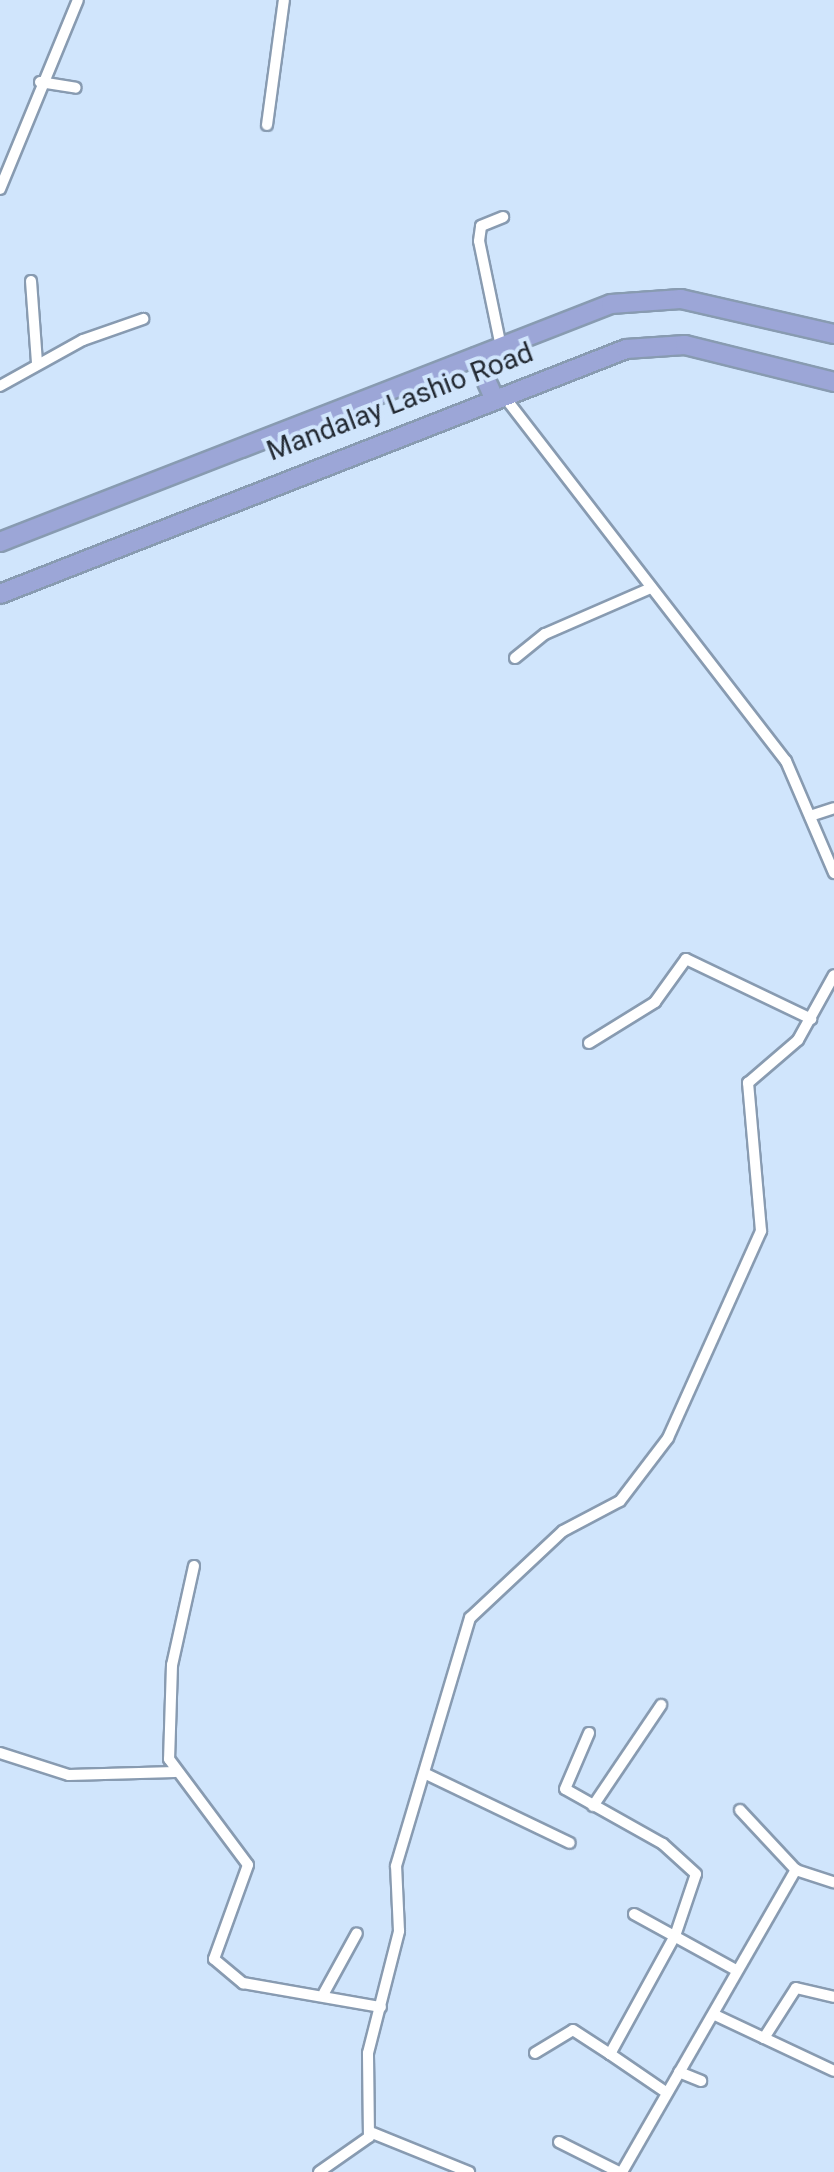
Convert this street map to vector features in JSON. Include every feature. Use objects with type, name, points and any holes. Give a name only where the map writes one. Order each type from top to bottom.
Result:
[{"type":"highway","name":"Mandalay Lashio Road","points":[[0,542],[612,304],[647,300],[738,308],[834,334]]},
{"type":"highway","name":"Mandalay Lashio Road","points":[[0,594],[497,395],[660,344],[834,382]]},
{"type":"highway","points":[[476,356],[497,395]]},
{"type":"street","points":[[0,189],[40,82],[78,0]]},
{"type":"street","points":[[266,125],[284,0]]},
{"type":"street","points":[[40,82],[76,88]]},
{"type":"street","points":[[501,348],[479,242],[481,226],[503,217]]},
{"type":"street","points":[[32,282],[37,363]]},
{"type":"street","points":[[0,386],[37,363],[143,320]]},
{"type":"street","points":[[497,395],[786,761],[834,873]]},
{"type":"street","points":[[515,658],[545,634],[651,588]]},
{"type":"street","points":[[810,816],[834,808]]},
{"type":"street","points":[[589,1044],[655,1002],[686,959],[811,1019]]},
{"type":"street","points":[[320,2172],[364,2146],[370,2132],[368,2052],[399,1931],[396,1866],[428,1775],[447,1678],[478,1605],[563,1531],[620,1500],[668,1438],[760,1231],[748,1084],[811,1019],[834,975]]},
{"type":"street","points":[[194,1566],[172,1664],[167,1737],[175,1772],[248,1865],[214,1951],[222,1972],[381,2007]]},
{"type":"street","points":[[593,1806],[661,1705]]},
{"type":"street","points":[[589,1733],[565,1789],[696,1874],[676,1936],[610,2054]]},
{"type":"street","points":[[0,1753],[69,1775],[175,1772]]},
{"type":"street","points":[[428,1775],[570,1843]]},
{"type":"street","points":[[740,1810],[796,1870],[834,1882]]},
{"type":"street","points":[[560,2142],[621,2172],[715,2016],[734,1969],[796,1870]]},
{"type":"street","points":[[634,1914],[734,1969]]},
{"type":"street","points":[[324,1992],[357,1933]]},
{"type":"street","points":[[764,2038],[796,1988],[834,1997]]},
{"type":"street","points":[[715,2016],[834,2071]]},
{"type":"street","points":[[534,2053],[573,2030],[666,2093]]},
{"type":"street","points":[[678,2072],[701,2081]]},
{"type":"street","points":[[370,2132],[469,2172]]}]
